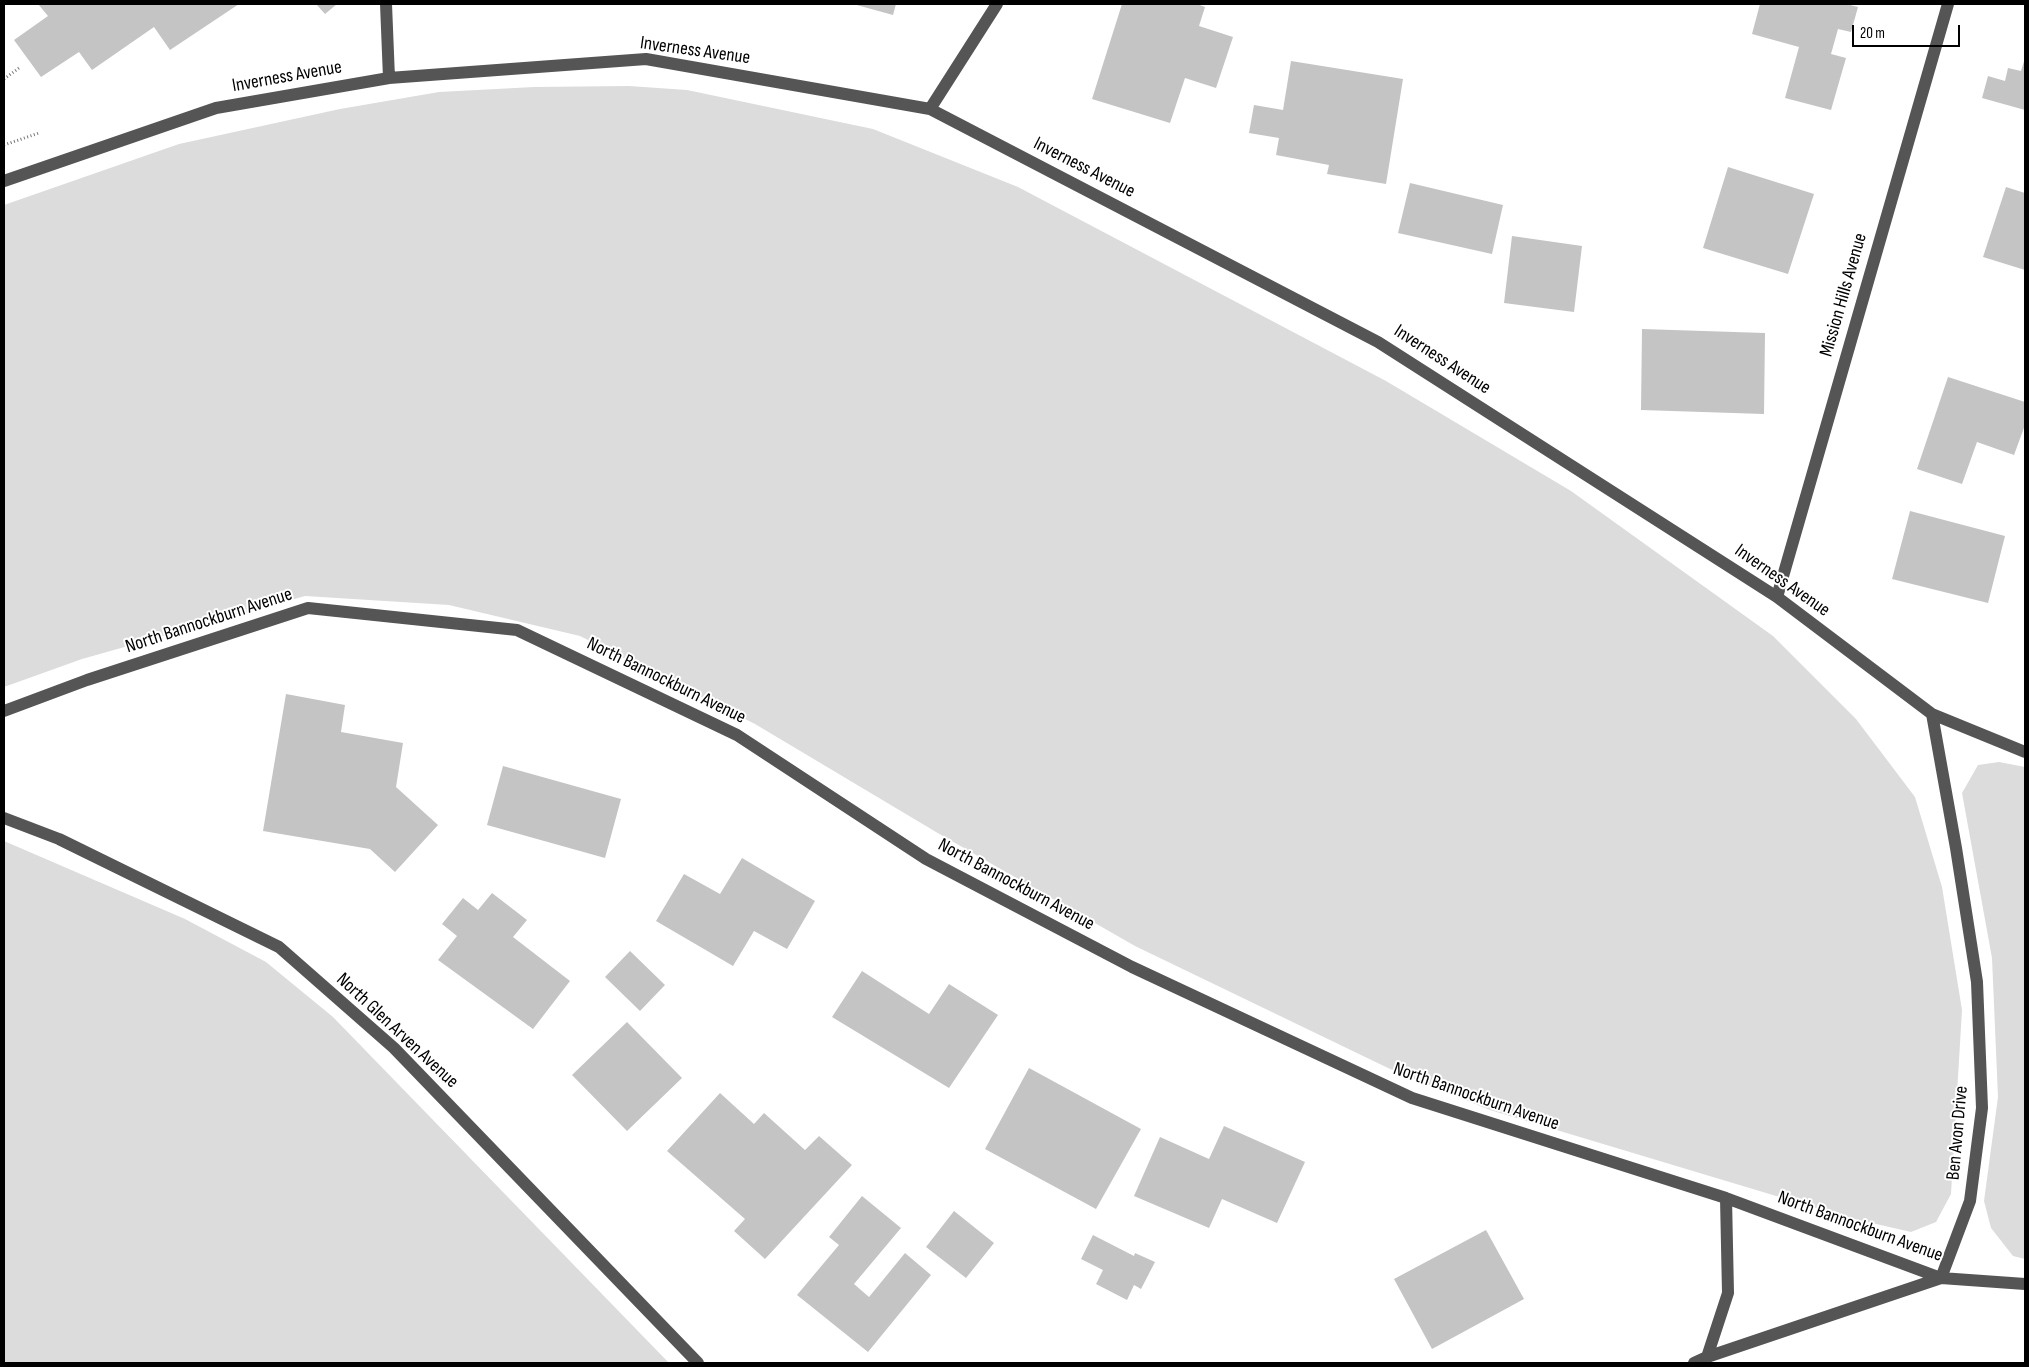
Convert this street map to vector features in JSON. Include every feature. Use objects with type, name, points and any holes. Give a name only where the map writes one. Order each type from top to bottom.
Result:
[{"type":"street","points":[[386,4],[389,78]]},
{"type":"street","points":[[930,109],[997,4]]},
{"type":"street","name":"Mission Hills Avenue","points":[[1777,597],[1948,4]]},
{"type":"street","name":"Inverness Avenue","points":[[4,180],[216,108],[389,78],[646,59],[930,109],[1378,342],[1777,597],[1932,714],[2025,752]]},
{"type":"street","name":"North Bannockburn Avenue","points":[[4,711],[87,680],[308,608],[517,630],[737,735],[926,859],[1159,980],[1412,1098],[1726,1198],[1941,1278],[2025,1284]]},
{"type":"street","name":"Ben Avon Drive","points":[[1932,714],[1977,982],[1982,1108],[1970,1201],[1941,1278]]},
{"type":"street","name":"North Glen Arven Avenue","points":[[4,818],[59,840],[279,947],[394,1048],[698,1363]]},
{"type":"street","points":[[1707,1356],[1728,1293],[1726,1198]]},
{"type":"street","points":[[1694,1363],[1707,1356],[1941,1278]]},
{"type":"path","points":[[4,79],[19,68]]},
{"type":"path","points":[[4,145],[39,133]]},
{"type":"shaded area","points":[[629,86],[687,90],[873,129],[1018,187],[1386,381],[1571,491],[1773,636],[1856,719],[1915,797],[1942,887],[1962,1010],[1951,1194],[1936,1222],[1911,1232],[1846,1217],[1490,1110],[1388,1068],[1135,946],[936,832],[755,724],[580,636],[449,605],[305,596],[82,659],[4,687],[4,205],[179,144],[340,109],[439,92],[534,87]]},
{"type":"shaded area","points":[[1999,762],[2025,767],[2025,1259],[2013,1256],[1991,1228],[1984,1201],[1998,1097],[1992,958],[1962,793],[1978,765]]},
{"type":"shaded area","points":[[4,841],[185,919],[266,962],[333,1017],[669,1363],[4,1363]]},
{"type":"building","points":[[38,4],[239,4],[170,50],[154,27],[92,70],[79,52],[41,77],[14,40],[48,16]]},
{"type":"building","points":[[316,4],[337,4],[325,14]]},
{"type":"building","points":[[853,4],[896,4],[893,15]]},
{"type":"building","points":[[1122,4],[1197,4],[1205,7],[1199,26],[1233,37],[1216,88],[1185,78],[1170,123],[1092,99]]},
{"type":"building","points":[[1760,4],[1846,4],[1858,7],[1851,32],[1838,29],[1831,54],[1846,58],[1831,110],[1785,98],[1799,47],[1752,34]]},
{"type":"building","points":[[2025,58],[2025,110],[1982,98],[1988,76],[2005,81],[2008,68],[2021,71]]},
{"type":"building","points":[[1291,61],[1403,79],[1386,184],[1327,174],[1329,165],[1276,155],[1279,138],[1249,133],[1254,105],[1283,110]]},
{"type":"building","points":[[1728,167],[1814,194],[1788,274],[1703,248]]},
{"type":"building","points":[[1410,183],[1503,205],[1492,254],[1398,233]]},
{"type":"building","points":[[2006,187],[2025,193],[2025,270],[1983,257]]},
{"type":"building","points":[[1512,236],[1582,246],[1574,312],[1504,303]]},
{"type":"building","points":[[1642,329],[1765,333],[1764,414],[1641,410]]},
{"type":"building","points":[[1948,377],[2025,402],[2025,425],[2014,455],[1977,442],[1962,484],[1917,469]]},
{"type":"building","points":[[1910,511],[2005,536],[1988,603],[1892,579]]},
{"type":"building","points":[[286,694],[345,705],[341,732],[403,743],[396,787],[438,825],[395,872],[370,849],[263,831]]},
{"type":"building","points":[[503,766],[621,799],[605,858],[487,825]]},
{"type":"building","points":[[742,858],[815,901],[787,949],[754,931],[733,966],[656,921],[684,874],[720,894]]},
{"type":"building","points":[[492,893],[527,920],[513,937],[570,981],[533,1029],[438,960],[457,936],[442,924],[463,898],[478,910]]},
{"type":"building","points":[[630,951],[665,985],[640,1011],[605,977]]},
{"type":"building","points":[[862,971],[929,1014],[949,984],[998,1015],[949,1088],[832,1017]]},
{"type":"building","points":[[627,1022],[682,1078],[627,1131],[572,1075]]},
{"type":"building","points":[[1029,1068],[1141,1129],[1096,1209],[985,1149]]},
{"type":"building","points":[[720,1093],[754,1124],[764,1113],[805,1150],[819,1136],[852,1165],[765,1259],[734,1231],[745,1219],[667,1151]]},
{"type":"building","points":[[1224,1126],[1305,1162],[1277,1223],[1222,1199],[1209,1228],[1134,1196],[1160,1137],[1209,1159]]},
{"type":"building","points":[[862,1196],[901,1228],[854,1284],[869,1297],[905,1253],[931,1275],[868,1352],[797,1295],[839,1245],[829,1237]]},
{"type":"building","points":[[954,1211],[994,1243],[966,1278],[926,1247]]},
{"type":"building","points":[[1486,1230],[1524,1299],[1432,1349],[1394,1279]]},
{"type":"building","points":[[1093,1235],[1134,1256],[1135,1253],[1155,1262],[1141,1289],[1134,1285],[1127,1300],[1096,1284],[1103,1270],[1081,1259]]}]
